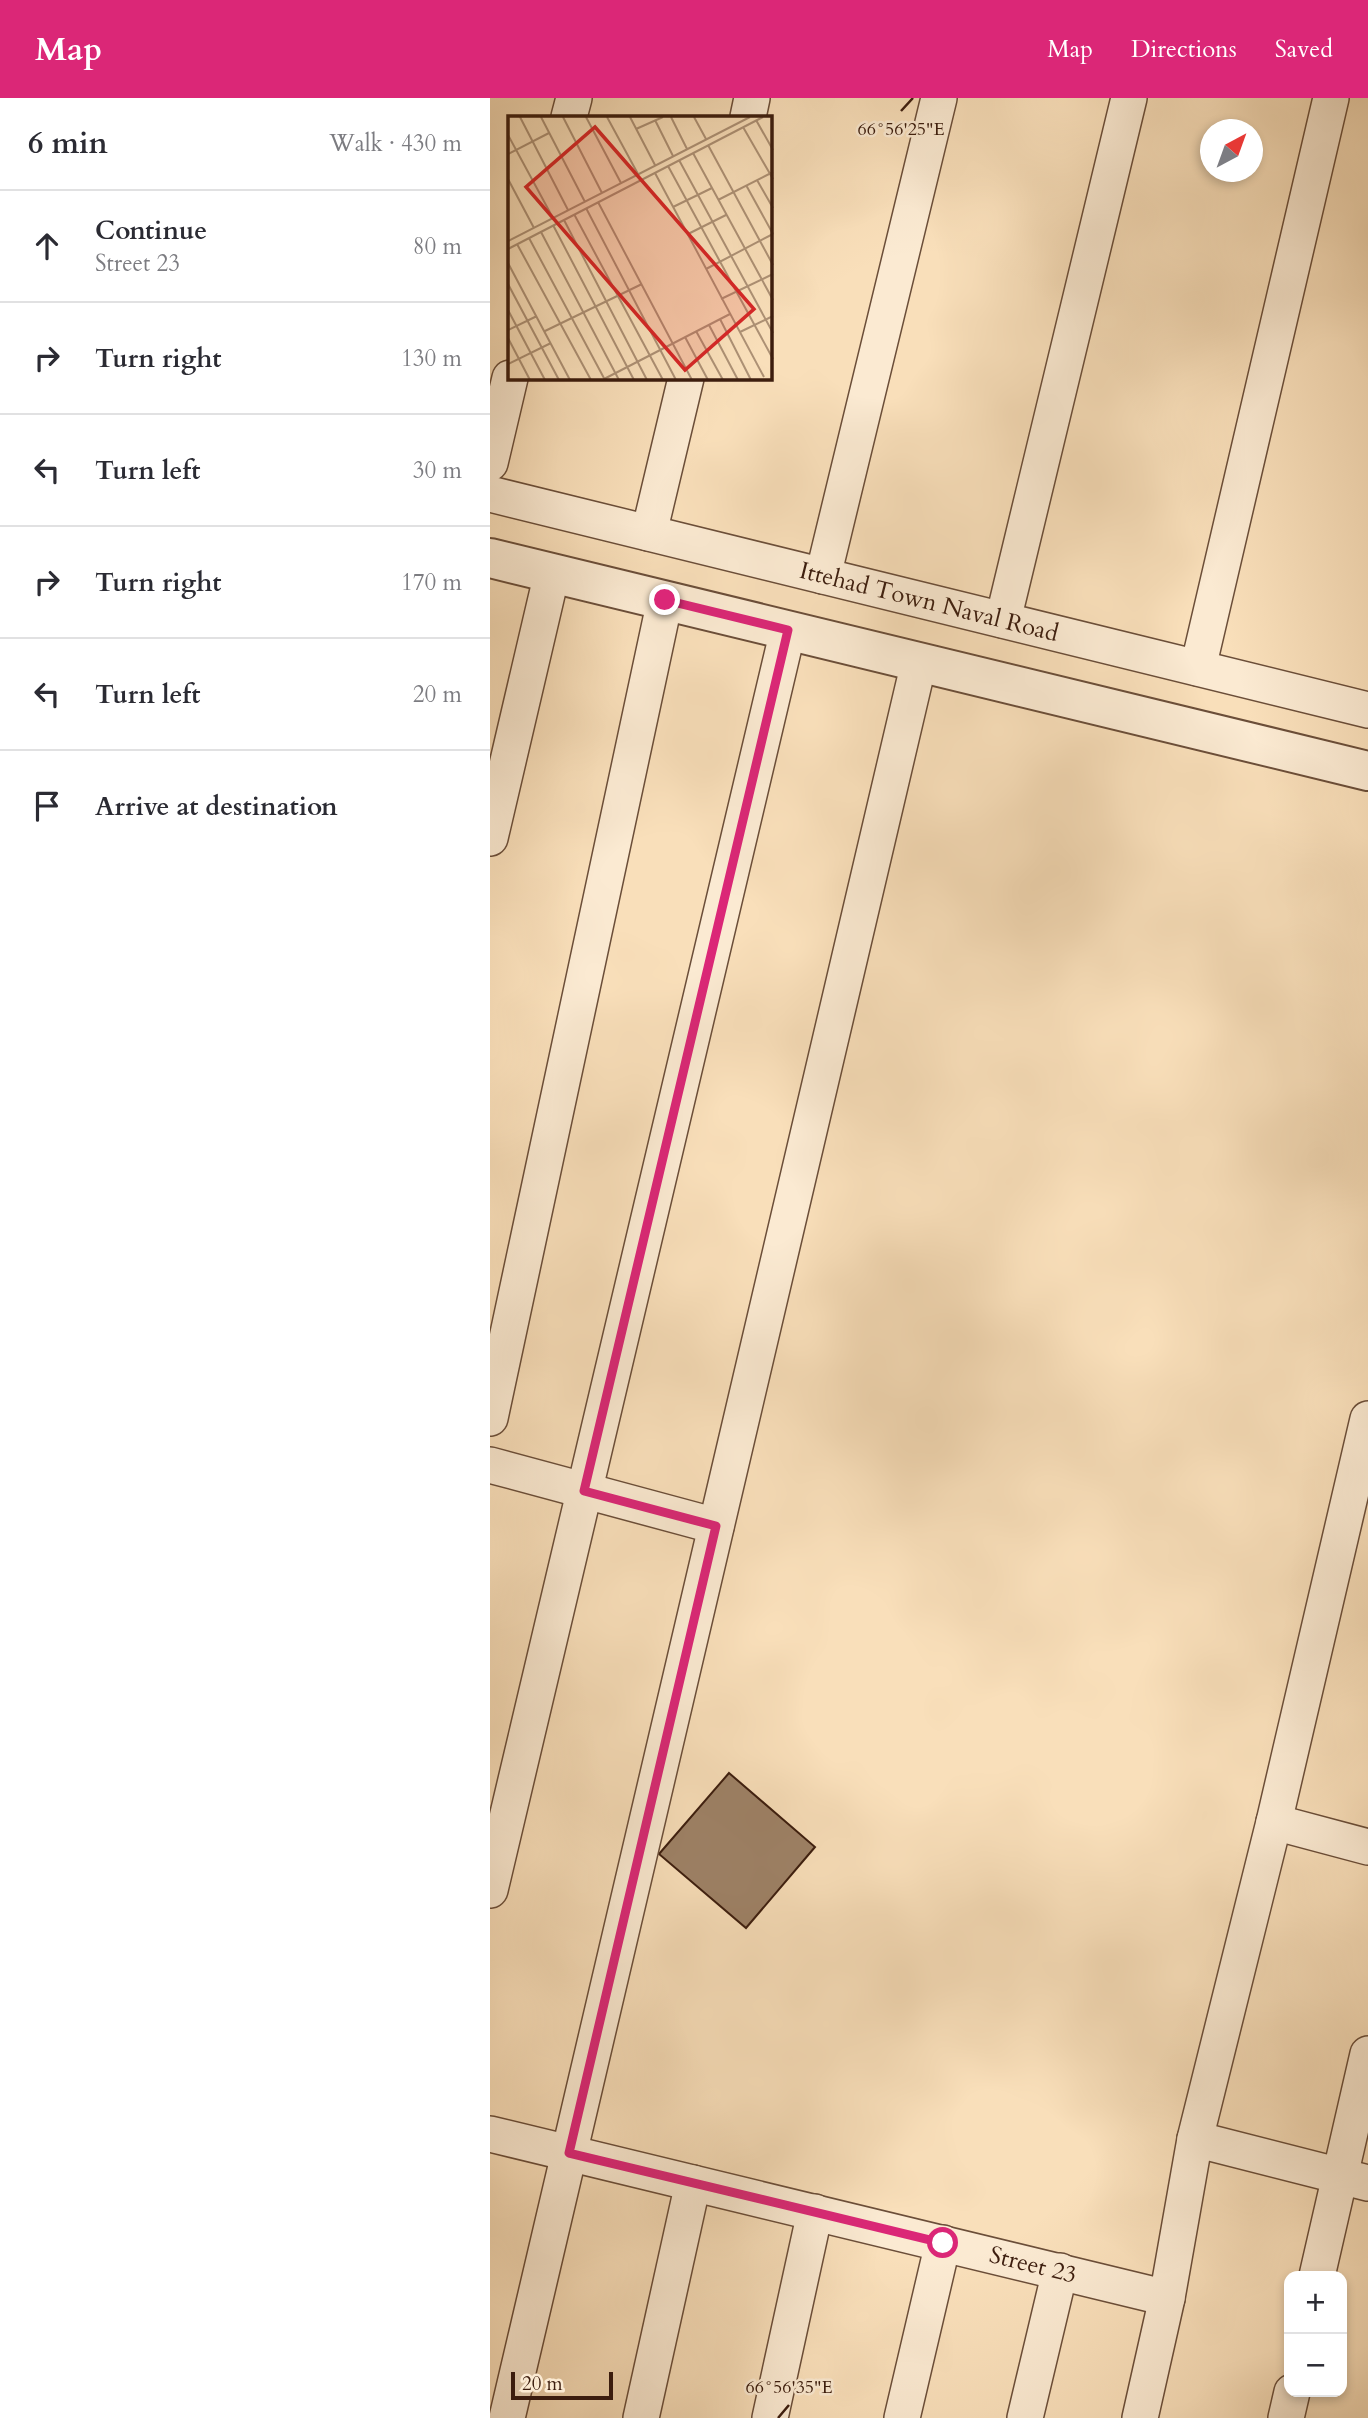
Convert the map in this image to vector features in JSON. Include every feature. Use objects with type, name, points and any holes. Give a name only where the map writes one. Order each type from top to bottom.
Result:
[{"type":"street","points":[[569,116],[574,98]]},
{"type":"street","points":[[748,116],[752,98]]},
{"type":"street","points":[[823,576],[939,98]]},
{"type":"street","points":[[1003,620],[1129,98]]},
{"type":"street","points":[[1198,668],[1331,98]]},
{"type":"street","points":[[490,463],[509,380]]},
{"type":"street","points":[[649,533],[686,380]]},
{"type":"street","name":"Ittehad Town Naval Road","points":[[490,494],[1368,710]]},
{"type":"street","points":[[490,558],[1368,771]]},
{"type":"street","points":[[490,838],[552,573]]},
{"type":"street","points":[[490,1418],[665,600]]},
{"type":"street","points":[[490,1890],[788,630]]},
{"type":"street","points":[[508,2418],[919,662]]},
{"type":"street","points":[[1140,2418],[1167,2298],[1195,2138],[1364,1456],[1368,1419]]},
{"type":"street","points":[[490,1465],[716,1526]]},
{"type":"street","points":[[1274,1822],[1368,1846]]},
{"type":"street","points":[[1319,2271],[1353,2179],[1368,2054]]},
{"type":"street","name":"Street 23","points":[[490,2134],[1167,2298]]},
{"type":"street","points":[[1195,2138],[1353,2179]]},
{"type":"street","points":[[640,2418],[692,2183]]},
{"type":"street","points":[[770,2418],[815,2212]]},
{"type":"street","points":[[902,2418],[943,2243]]},
{"type":"street","points":[[1025,2418],[1060,2271]]},
{"type":"street","points":[[1286,2418],[1291,2397]]},
{"type":"building","points":[[729,1773],[815,1847],[746,1928],[659,1854]]},
{"type":"route","points":[[665,600],[788,630],[584,1491],[716,1526],[569,2153],[943,2243]]}]
